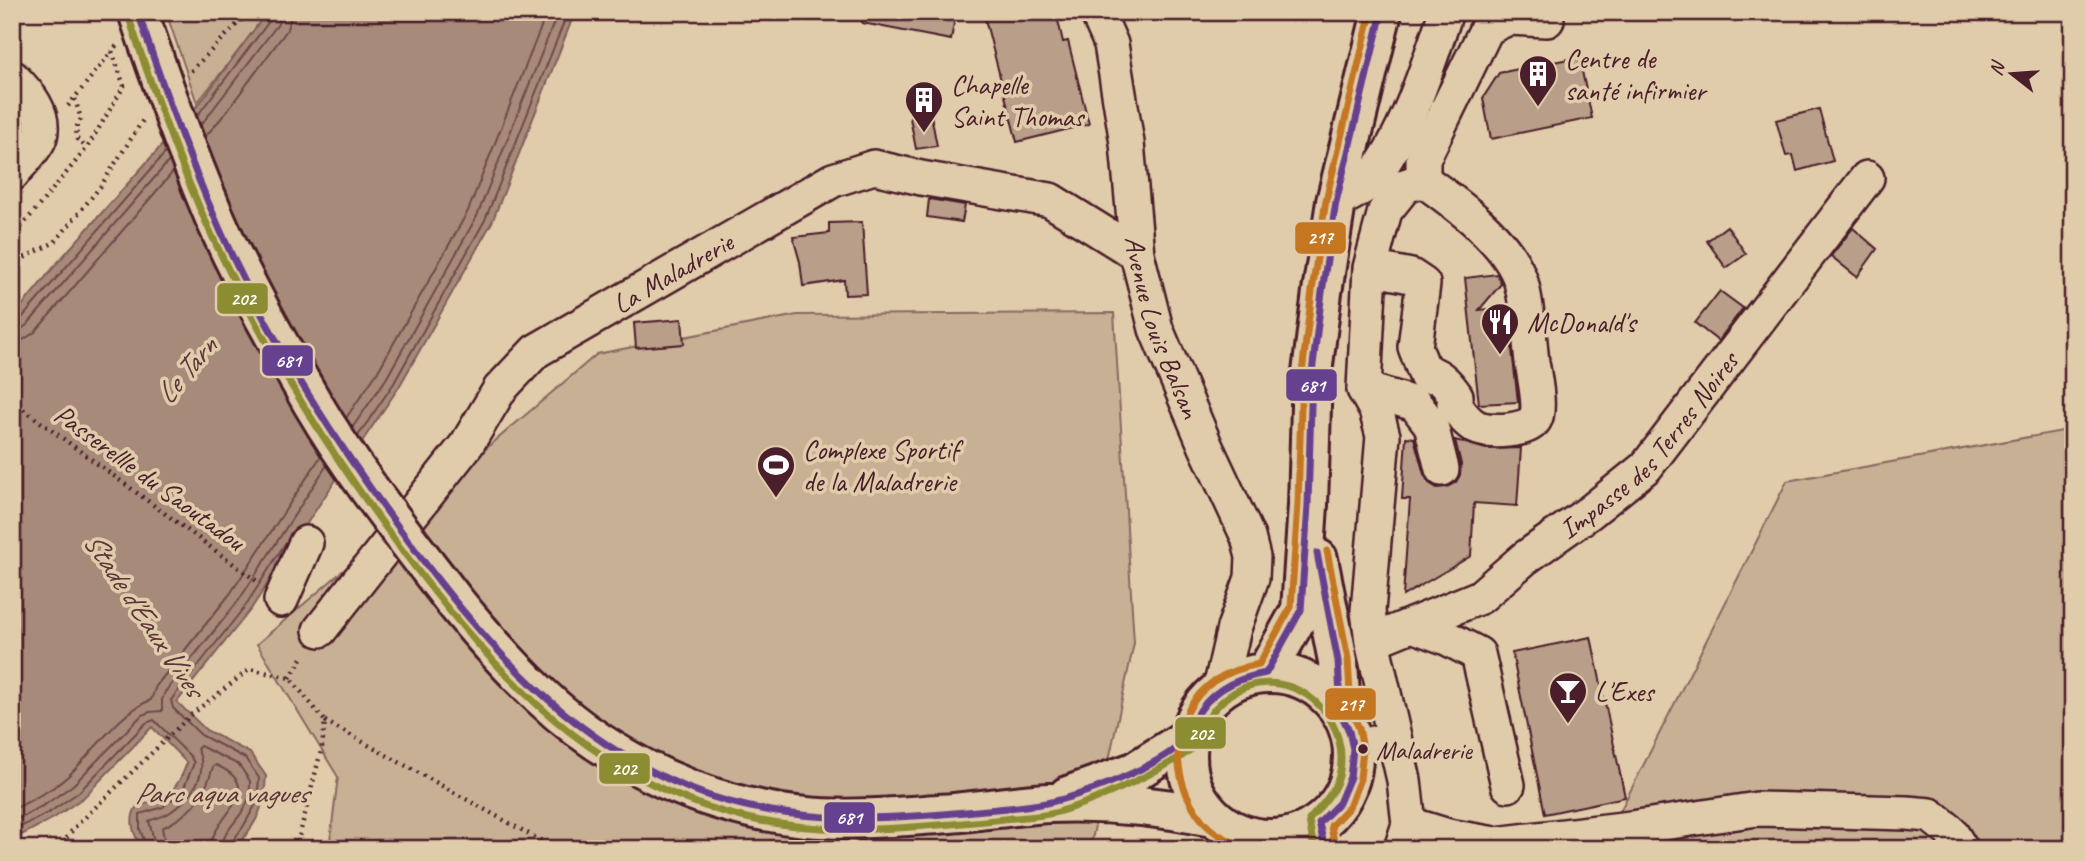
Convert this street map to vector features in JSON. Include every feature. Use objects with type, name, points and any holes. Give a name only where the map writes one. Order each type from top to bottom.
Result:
[{"type":"main road","points":[[1261,673],[1278,655],[1301,610],[1308,505],[1312,373],[1336,202],[1382,12]]},
{"type":"main road","points":[[129,27],[171,108],[215,218],[262,313],[314,406],[382,507],[455,602],[493,647],[534,689],[575,724],[639,766],[691,790],[745,807],[806,817],[866,818],[941,814],[1050,803],[1159,807],[1212,817]]},
{"type":"main road","points":[[1308,505],[1338,661],[1347,731],[1350,777],[1322,836],[1299,834],[1259,843],[1212,817],[1195,793],[1187,766],[1188,738],[1195,719],[1206,702],[1220,689],[1244,677],[1261,673],[1288,675],[1310,683],[1328,696],[1347,731]]},
{"type":"main road","points":[[1050,803],[1134,772],[1188,738]]},
{"type":"street","name":"Avenue Louis Balsan","points":[[1097,12],[1111,44],[1127,143],[1137,254],[1156,329],[1248,537],[1253,557],[1252,578],[1234,628],[1220,689]]},
{"type":"street","points":[[1336,202],[1368,183],[1392,146],[1418,92],[1446,12]]},
{"type":"street","points":[[1423,180],[1423,159],[1487,28],[1508,18],[1547,20]]},
{"type":"street","points":[[12,77],[27,91],[40,115],[40,139],[12,174]]},
{"type":"street","points":[[1418,92],[1449,105]]},
{"type":"street","name":"La Maladrerie","points":[[320,630],[467,444],[500,389],[536,351],[833,180],[874,167],[920,178],[1050,200],[1137,254]]},
{"type":"street","name":"Impasse des Terres Noires","points":[[1371,642],[1480,597],[1525,558],[1590,512],[1646,467],[1867,178]]},
{"type":"street","points":[[1423,180],[1405,186],[1385,211],[1370,268],[1364,389],[1376,410],[1383,436],[1367,611],[1371,642],[1405,780],[1405,836],[1448,836],[1495,844],[1758,809],[1930,815],[1950,831],[1961,849]]},
{"type":"street","points":[[1370,268],[1411,276],[1423,284],[1415,347],[1426,376],[1430,373],[1437,375],[1450,387],[1456,396],[1454,404],[1463,417],[1475,426],[1487,430],[1523,428],[1532,423],[1537,416],[1535,377],[1521,282],[1504,250],[1453,201],[1423,180]]},
{"type":"street","points":[[1336,202],[1370,212],[1385,211]]},
{"type":"street","points":[[1364,389],[1415,404],[1431,425],[1442,469]]},
{"type":"street","points":[[272,593],[306,543]]},
{"type":"street","points":[[1412,625],[1478,653],[1508,785]]},
{"type":"street","points":[[1234,628],[1261,673]]},
{"type":"street","points":[[1347,731],[1394,737]]},
{"type":"path","points":[[185,78],[249,12]]},
{"type":"path","points":[[40,139],[75,99],[129,27]]},
{"type":"path","points":[[12,238],[87,148],[124,86],[112,51]]},
{"type":"path","points":[[75,99],[81,119],[76,128],[77,139],[87,148]]},
{"type":"path","points":[[12,264],[54,242],[100,187],[146,117]]},
{"type":"path","name":"Passerellle du Saoutadou","points":[[12,401],[272,593]]},
{"type":"path","points":[[58,849],[74,828],[192,714],[250,669],[290,678],[325,721],[556,849]]},
{"type":"path","points":[[296,849],[322,747],[325,721]]},
{"type":"shaded area","points":[[166,12],[266,12],[197,103]]},
{"type":"shaded area","name":"Complexe Sportif de la Maladrerie","points":[[1114,313],[1134,643],[1090,849],[329,849],[338,777],[257,644],[597,354],[797,315]]},
{"type":"shaded area","points":[[2073,429],[2073,849],[1601,849],[1787,481]]},
{"type":"water","points":[[267,12],[575,12],[492,222],[399,387],[251,609],[177,702],[206,730],[250,753],[266,776],[261,807],[249,831],[235,849],[141,849],[132,823],[137,806],[156,801],[169,793],[179,781],[187,763],[152,727],[84,797],[54,818],[12,840],[12,318],[58,262],[203,99]]},
{"type":"building","points":[[863,12],[956,12],[951,40],[862,23]]},
{"type":"building","points":[[1013,12],[1056,12],[1063,42],[1068,41],[1089,124],[1017,142],[985,19]]},
{"type":"building","name":"Centre de santé infirmier","points":[[1579,57],[1592,118],[1491,139],[1483,98],[1499,73]]},
{"type":"building","points":[[1819,109],[1833,161],[1797,171],[1793,155],[1786,156],[1776,120]]},
{"type":"building","name":"Chapelle Saint Thomas","points":[[920,114],[931,115],[937,146],[916,149],[910,118]]},
{"type":"building","points":[[929,199],[965,205],[962,222],[927,217]]},
{"type":"building","points":[[862,222],[867,294],[845,295],[844,280],[803,286],[793,237],[829,233],[829,223]]},
{"type":"building","points":[[1727,226],[1746,254],[1726,268],[1707,241]]},
{"type":"building","points":[[1853,228],[1877,249],[1857,277],[1831,256]]},
{"type":"building","name":"McDonald's","points":[[1497,274],[1501,284],[1479,310],[1507,307],[1518,402],[1479,404],[1465,278]]},
{"type":"building","points":[[1720,291],[1743,308],[1718,341],[1695,323]]},
{"type":"building","points":[[682,319],[684,344],[636,348],[634,323]]},
{"type":"building","points":[[1406,437],[1414,438],[1424,474],[1429,483],[1437,488],[1456,482],[1460,475],[1461,464],[1455,440],[1486,449],[1521,448],[1517,506],[1474,503],[1471,556],[1403,596],[1410,499],[1402,499]]},
{"type":"building","name":"L'Exes","points":[[1591,637],[1625,797],[1545,814],[1512,653]]},
{"type":"transit line","name":"681","points":[[138,12],[194,169],[234,260],[273,335],[316,408],[363,478],[470,620],[534,687],[569,717],[646,768],[688,788],[755,808],[790,814],[860,818],[931,815],[1026,806],[1046,803],[1099,787],[1157,761],[1172,751],[1184,741],[1201,709],[1216,693],[1234,682],[1266,673],[1301,610],[1308,505],[1312,373],[1322,292],[1336,202],[1382,12]]},
{"type":"transit line","name":"217","points":[[1247,849],[1206,825],[1191,804],[1183,786],[1178,748],[1188,711],[1199,695],[1225,675],[1259,664],[1291,607],[1298,504],[1302,373],[1312,291],[1326,200],[1371,12]]},
{"type":"transit line","name":"202","points":[[128,15],[174,144],[213,238],[247,307],[310,416],[405,554],[474,640],[511,680],[593,749],[638,777],[688,800],[742,817],[836,829],[932,826],[1058,812],[1122,788],[1193,748],[1211,713],[1228,696],[1257,684],[1276,684],[1309,696],[1322,708],[1339,739],[1341,757],[1337,782],[1309,820],[1314,849]]},
{"type":"transit line","name":"217","points":[[1327,551],[1348,659],[1351,711],[1359,728],[1363,749],[1360,779],[1349,807],[1331,826],[1335,847]]},
{"type":"transit line","name":"681","points":[[1317,553],[1338,661],[1341,714],[1353,749],[1350,777],[1339,803],[1319,823],[1325,849]]},
{"type":"place","name":"Centre de santé infirmier","points":[[1538,108]]},
{"type":"place","name":"Chapelle Saint Thomas","points":[[924,134]]},
{"type":"place","name":"McDonald's","points":[[1500,356]]},
{"type":"place","name":"Complexe Sportif de la Maladrerie","points":[[776,499]]},
{"type":"place","name":"L'Exes","points":[[1568,725]]},
{"type":"place","name":"Maladrerie","points":[[1363,749]]},
{"type":"water label","name":"Le Tarn","points":[[186,370]]},
{"type":"water label","name":"Stade d'Eaux Vives","points":[[144,614]]},
{"type":"water label","name":"Parc aqua vagues","points":[[221,793]]}]
